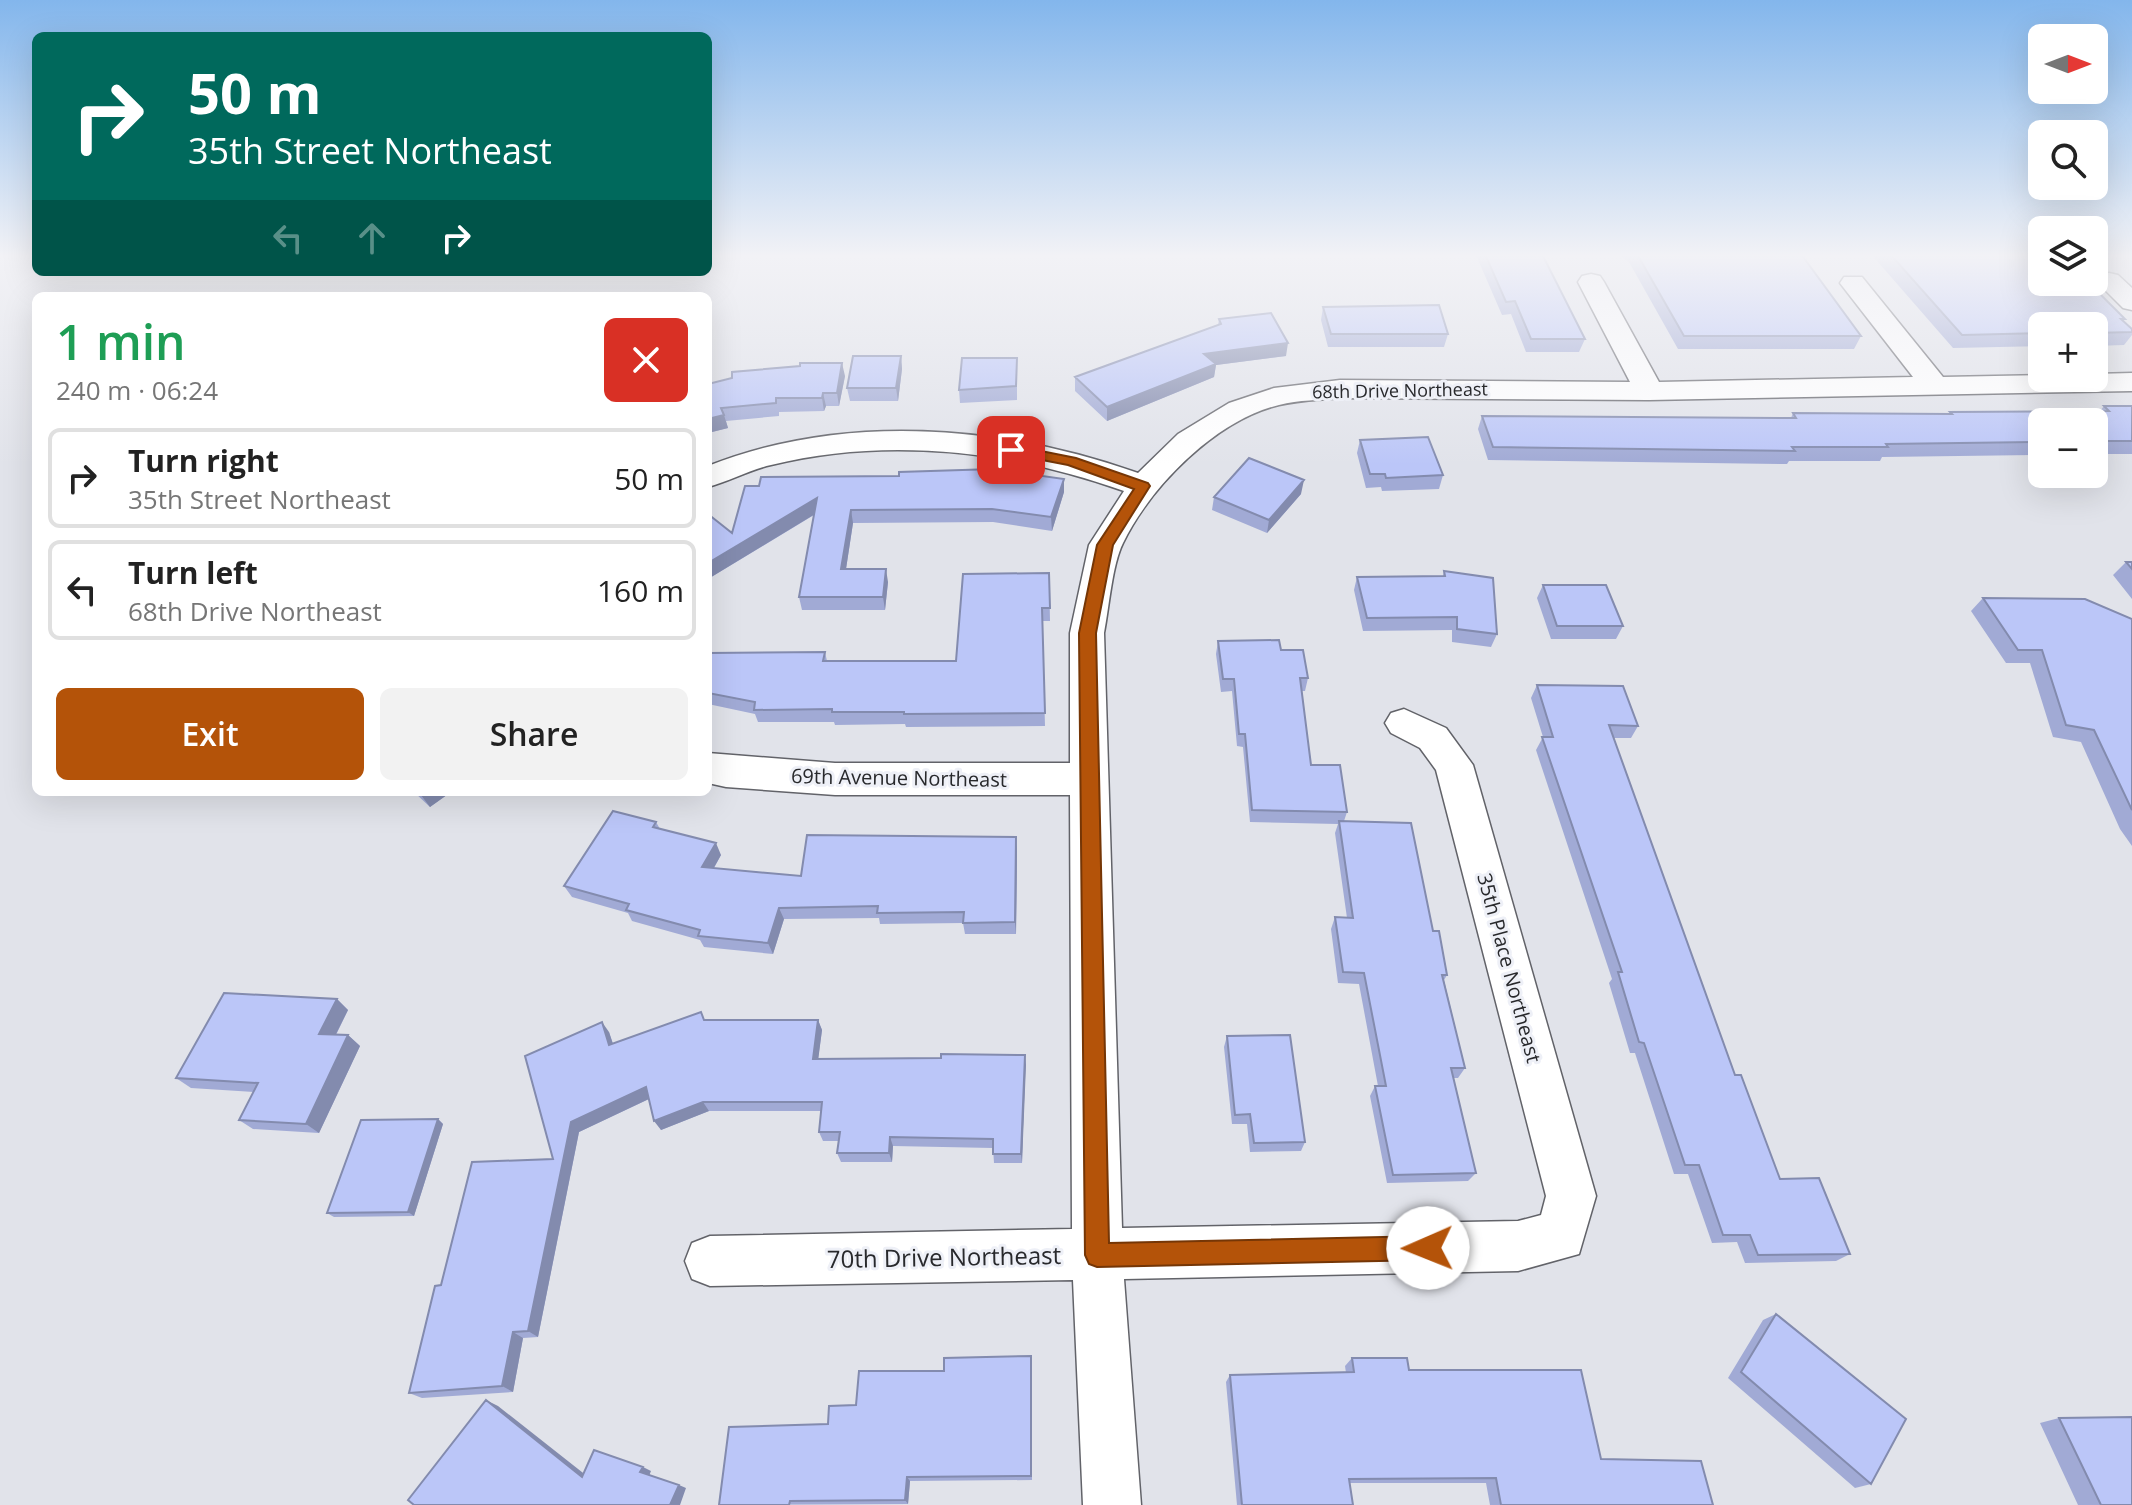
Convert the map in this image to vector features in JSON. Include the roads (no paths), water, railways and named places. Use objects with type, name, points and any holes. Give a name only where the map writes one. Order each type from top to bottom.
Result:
[{"type":"street","points":[[1613,324],[1649,391]]},
{"type":"street","points":[[1886,324],[1934,385]]},
{"type":"street","name":"68th Drive Northeast","points":[[1112,1505],[1097,1255],[1087,633],[1105,545],[1143,486],[1189,441],[1239,409],[1274,397],[1340,389],[1649,391],[2132,382]]},
{"type":"street","points":[[712,476],[765,457],[845,443],[932,443],[1011,450],[1071,461],[1143,486]]},
{"type":"street","name":"35th Place Northeast","points":[[1404,723],[1433,738],[1454,765],[1571,1196],[1561,1236]]},
{"type":"street","name":"69th Avenue Northeast","points":[[712,769],[835,779],[1090,779]]},
{"type":"street","name":"70th Drive Northeast","points":[[710,1261],[1518,1246],[1561,1236]]}]
